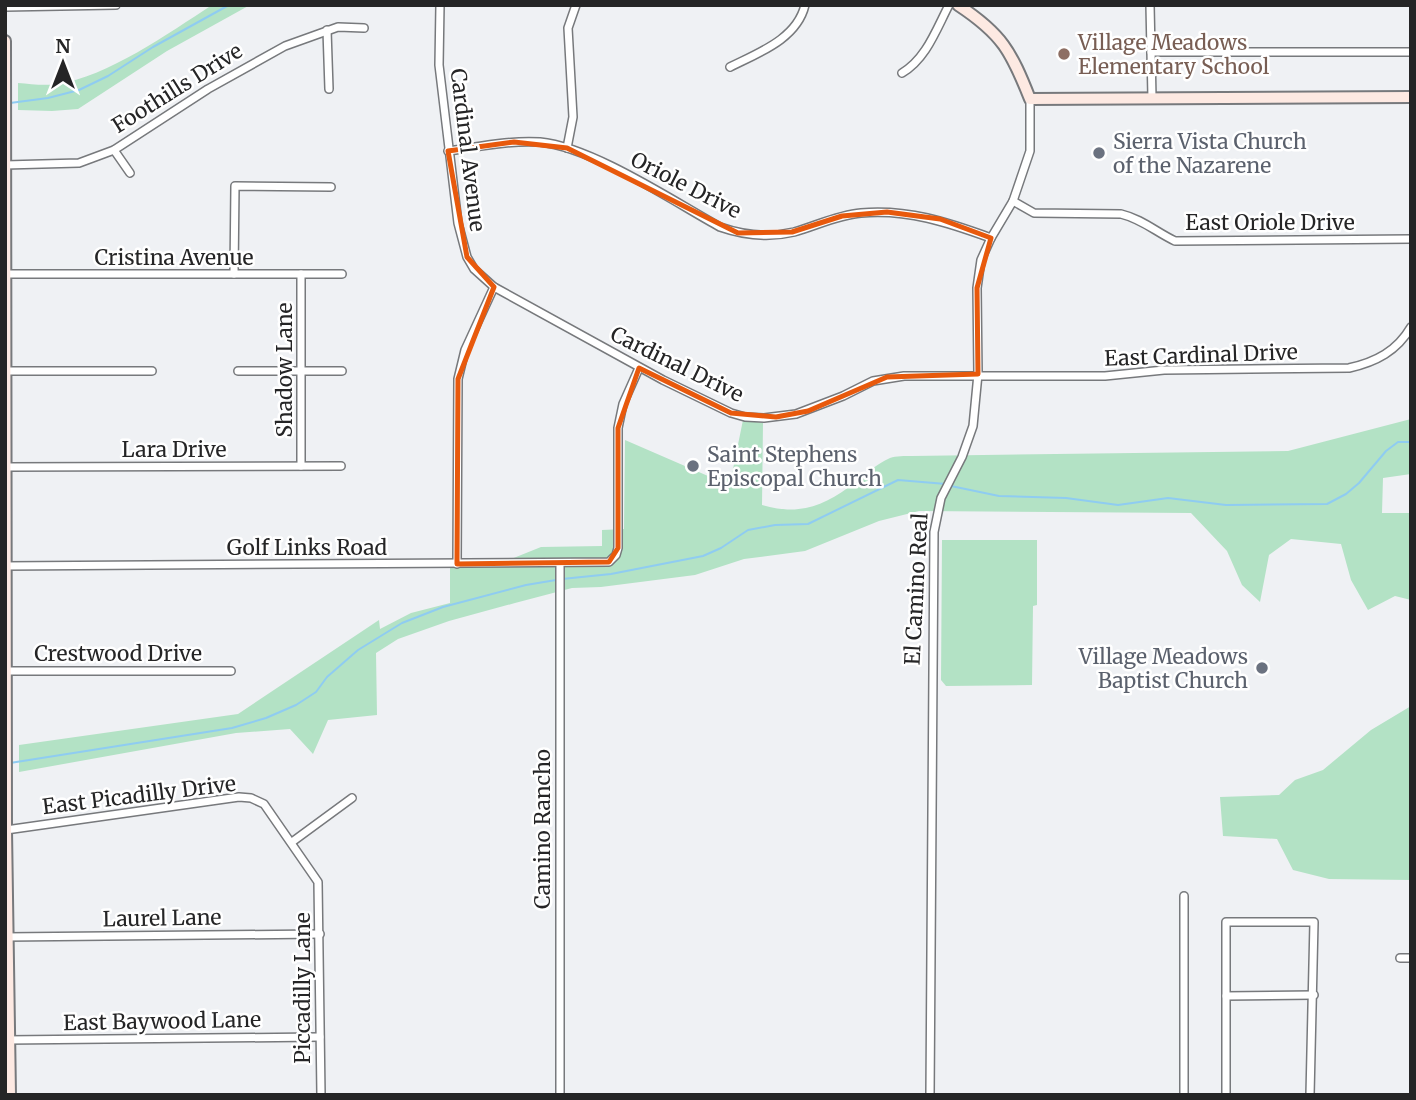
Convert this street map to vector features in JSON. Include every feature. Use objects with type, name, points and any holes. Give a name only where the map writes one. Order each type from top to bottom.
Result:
[{"type":"street","points":[[5,6],[116,5]]},
{"type":"street","name":"Cardinal Avenue","points":[[440,5],[439,65],[458,223],[467,257],[474,269],[494,287]]},
{"type":"street","points":[[567,148],[573,117],[568,28],[576,5]]},
{"type":"street","points":[[730,67],[776,44],[793,29],[804,5]]},
{"type":"street","points":[[902,73],[915,66],[922,56],[949,5]]},
{"type":"street","name":"El Camino Real","points":[[930,1095],[932,594],[935,523],[947,486],[962,457],[973,426],[978,374],[977,288],[981,260],[991,237],[1013,201],[1030,151],[1030,99],[1012,56],[984,22],[958,5]]},
{"type":"street","points":[[1150,5],[1152,98]]},
{"type":"street","name":"Foothills Drive","points":[[5,165],[79,163],[114,150],[208,89],[285,46],[338,27],[364,28]]},
{"type":"street","points":[[327,30],[328,89]]},
{"type":"street","points":[[5,41],[6,937],[10,1095]]},
{"type":"street","points":[[1150,52],[1411,52]]},
{"type":"street","points":[[1030,99],[1411,97]]},
{"type":"street","name":"Oriole Drive","points":[[448,151],[514,142],[541,142],[567,148],[607,165],[720,227],[738,233],[792,232],[842,216],[887,212],[940,219],[991,237]]},
{"type":"street","points":[[114,150],[130,173]]},
{"type":"street","points":[[234,274],[235,186],[331,187]]},
{"type":"street","name":"East Oriole Drive","points":[[1013,201],[1034,213],[1121,214],[1135,218],[1175,241],[1411,239]]},
{"type":"street","name":"Cristina Avenue","points":[[6,274],[342,274]]},
{"type":"street","name":"Shadow Lane","points":[[301,274],[301,466]]},
{"type":"street","points":[[457,564],[458,379],[465,350],[494,287]]},
{"type":"street","name":"Cardinal Drive","points":[[494,287],[639,368],[731,413],[764,418],[808,411],[863,384],[887,377],[978,374]]},
{"type":"street","name":"East Cardinal Drive","points":[[978,374],[1105,376],[1164,370],[1349,368],[1367,364],[1385,355],[1396,347],[1411,327]]},
{"type":"street","name":"Golf Links Road","points":[[5,566],[610,562],[618,548],[618,428],[623,404],[639,368]]},
{"type":"street","points":[[6,371],[152,371]]},
{"type":"street","points":[[238,371],[342,371]]},
{"type":"street","name":"Lara Drive","points":[[7,467],[341,466]]},
{"type":"street","name":"Camino Rancho","points":[[560,563],[560,1095]]},
{"type":"street","name":"Crestwood Drive","points":[[6,671],[231,671]]},
{"type":"street","name":"East Picadilly Drive","points":[[6,830],[239,797],[251,798],[264,804],[318,882]]},
{"type":"street","points":[[292,842],[352,797]]},
{"type":"street","name":"Piccadilly Lane","points":[[318,882],[321,1095]]},
{"type":"street","points":[[1184,897],[1184,1095]]},
{"type":"street","points":[[1226,1095],[1226,922],[1314,922],[1310,1095]]},
{"type":"street","name":"Laurel Lane","points":[[6,937],[320,934]]},
{"type":"street","points":[[1400,958],[1411,958]]},
{"type":"street","points":[[1226,996],[1314,995]]},
{"type":"street","name":"East Baywood Lane","points":[[7,1040],[320,1037]]},
{"type":"highlighted area","points":[[514,142],[567,148],[738,233],[792,232],[842,216],[887,212],[940,219],[991,238],[977,288],[978,374],[887,377],[808,411],[776,417],[731,413],[639,368],[618,428],[618,548],[609,562],[457,564],[458,379],[494,287],[467,257],[448,151]]},
{"type":"green space","points":[[212,5],[250,5],[167,51],[78,109],[18,110],[18,83],[57,84],[96,73],[137,52]]},
{"type":"green space","points":[[1411,419],[1411,474],[1383,478],[1382,513],[1411,513],[1411,600],[1395,596],[1368,610],[1351,580],[1341,544],[1291,539],[1269,555],[1260,602],[1242,585],[1227,551],[1191,513],[919,511],[879,521],[805,551],[744,559],[695,575],[572,588],[449,621],[398,639],[376,653],[377,715],[328,720],[313,754],[290,729],[236,733],[19,772],[19,745],[238,714],[379,620],[380,629],[411,613],[450,603],[450,567],[506,561],[541,547],[602,546],[602,530],[624,529],[625,440],[708,476],[732,474],[743,420],[763,423],[762,505],[797,509],[808,508],[828,500],[879,464],[895,457],[1288,451]]},
{"type":"green space","points":[[942,540],[1037,540],[1037,605],[1033,606],[1032,685],[946,686],[941,680]]},
{"type":"green space","points":[[1411,706],[1411,880],[1329,879],[1293,870],[1277,839],[1223,836],[1220,797],[1279,795],[1295,780],[1323,770],[1371,730]]},
{"type":"waterway","points":[[10,103],[48,98],[79,90],[108,76],[153,47],[229,5]]},
{"type":"waterway","points":[[951,486],[999,496],[1066,498],[1118,505],[1168,498],[1226,505],[1327,504],[1359,483],[1386,451],[1398,442],[1411,442]]},
{"type":"waterway","points":[[562,579],[611,574],[703,556],[748,530],[775,525],[808,524],[898,480],[946,484]]},
{"type":"waterway","points":[[10,763],[232,728],[266,718],[296,705],[316,692],[327,677],[358,650],[402,623],[443,607],[526,585],[556,580]]},
{"type":"place","name":"Village Meadows Elementary School","points":[[1064,54]]},
{"type":"place","name":"Sierra Vista Church of the Nazarene","points":[[1099,153]]},
{"type":"place","name":"Saint Stephens Episcopal Church","points":[[693,466]]},
{"type":"place","name":"Village Meadows Baptist Church","points":[[1262,668]]}]
